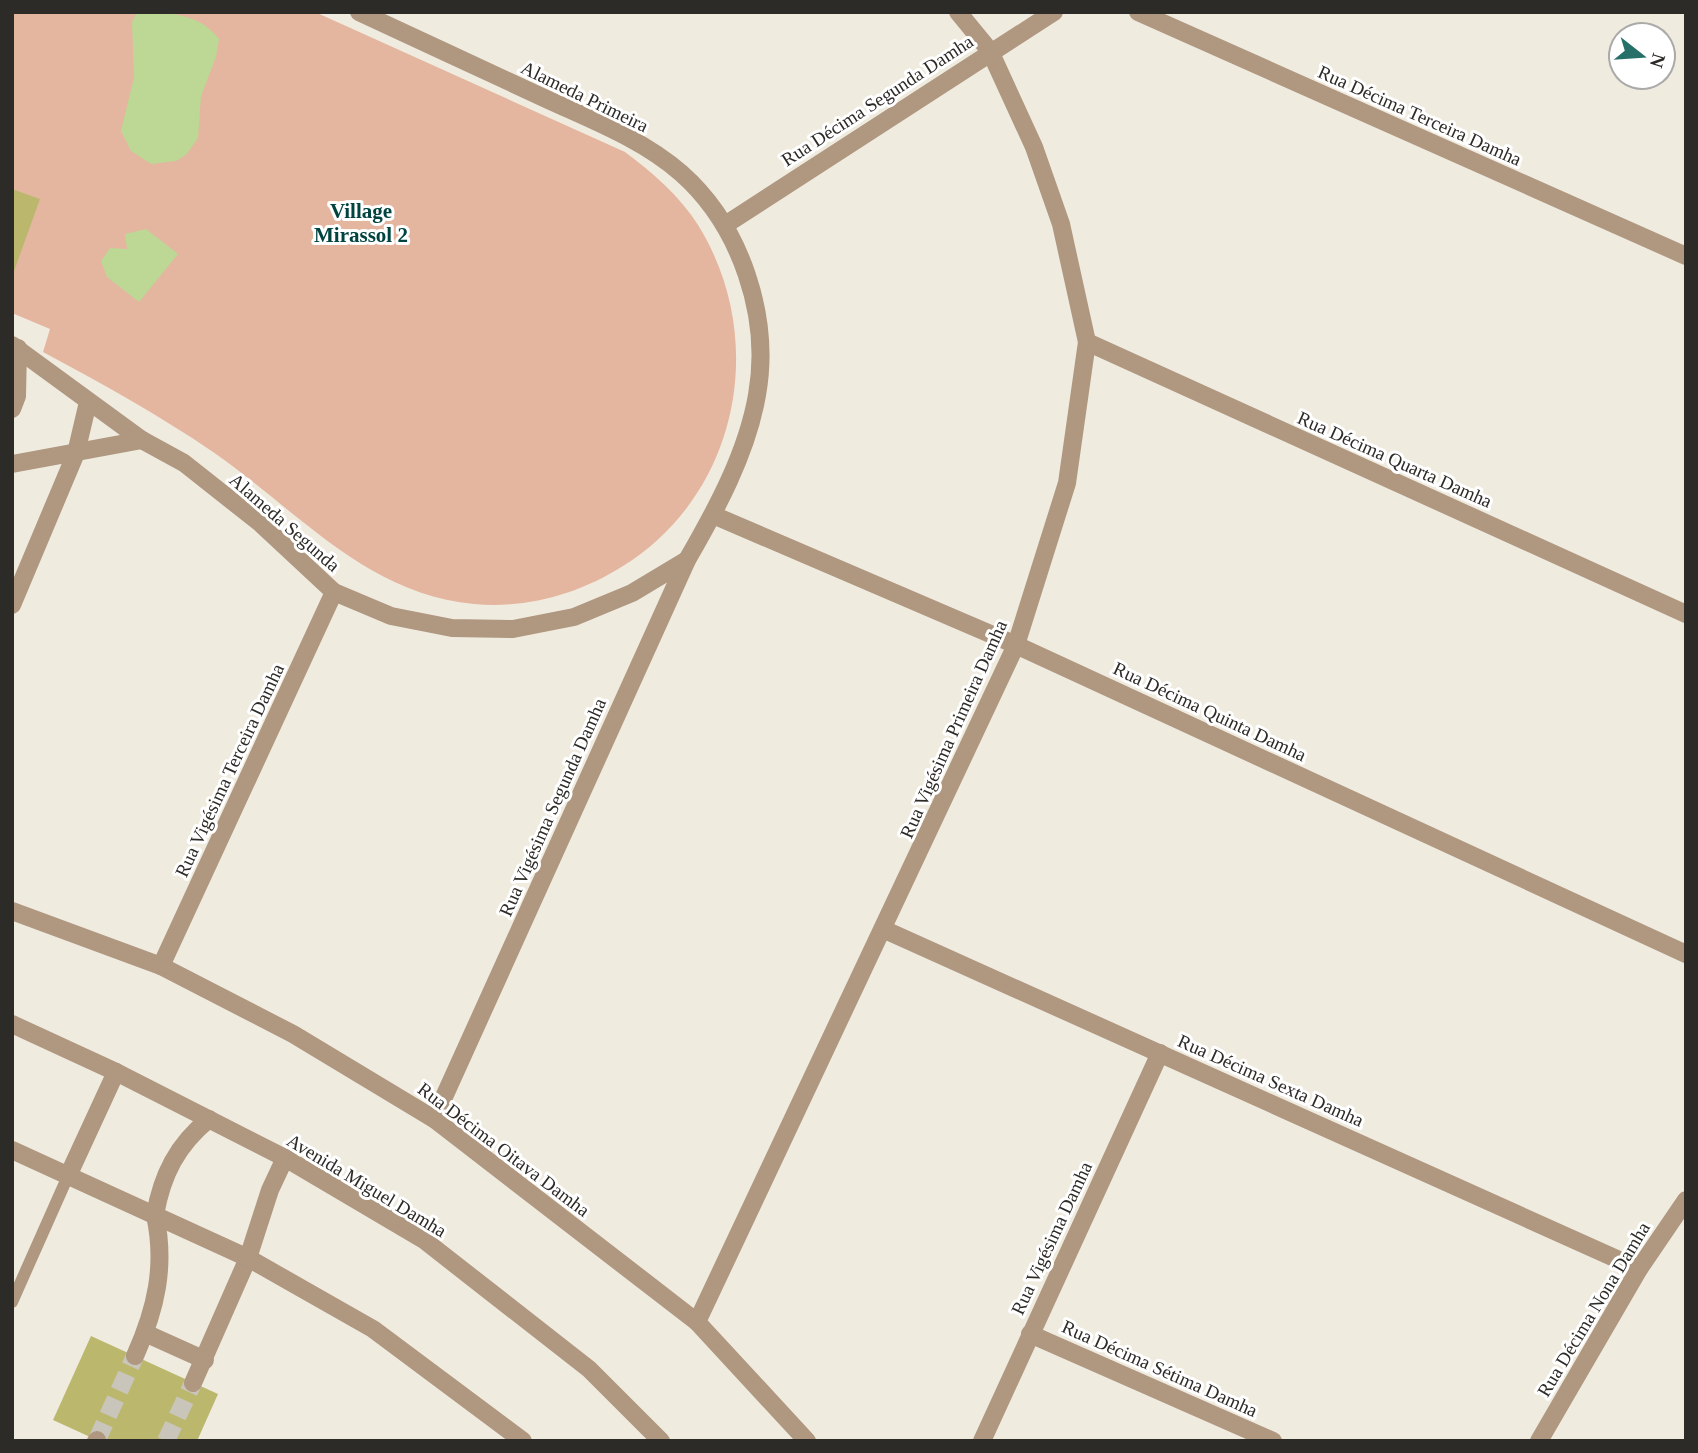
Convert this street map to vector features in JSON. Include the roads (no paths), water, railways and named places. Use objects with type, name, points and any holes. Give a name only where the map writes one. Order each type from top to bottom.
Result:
[{"type":"street","name":"Alameda Primeira","points":[[359,12],[626,135],[682,174],[725,225],[749,279],[760,336],[757,395],[741,451],[713,515]]},
{"type":"street","name":"Rua Vigésima Primeira Damha","points":[[697,1322],[885,930],[1016,645],[1067,482],[1087,342],[1061,224],[1034,147],[990,51],[958,12]]},
{"type":"street","name":"Rua Décima Segunda Damha","points":[[725,225],[1054,12]]},
{"type":"street","name":"Rua Décima Terceira Damha","points":[[1138,12],[1686,256]]},
{"type":"street","name":"Rua Décima Quarta Damha","points":[[1087,342],[1686,614]]},
{"type":"street","name":"Alameda Segunda","points":[[15,347],[142,440],[184,463],[260,523],[334,592],[391,616],[452,628],[513,629],[574,617],[632,593],[687,561]]},
{"type":"street","points":[[12,409],[17,396],[15,347]]},
{"type":"street","points":[[12,606],[76,453],[88,402]]},
{"type":"street","points":[[12,464],[142,440]]},
{"type":"street","name":"Rua Vigésima Segunda Damha","points":[[434,1119],[687,561],[713,515]]},
{"type":"street","name":"Rua Décima Quinta Damha","points":[[713,515],[1016,645],[1686,954]]},
{"type":"street","name":"Rua Vigésima Terceira Damha","points":[[161,966],[334,592]]},
{"type":"street","name":"Rua Décima Oitava Damha","points":[[12,911],[161,966],[293,1034],[434,1119],[697,1322],[807,1441]]},
{"type":"street","name":"Rua Décima Sexta Damha","points":[[885,930],[1639,1269]]},
{"type":"street","name":"Avenida Miguel Damha","points":[[12,1024],[116,1072],[285,1158],[424,1240],[589,1369],[661,1441]]},
{"type":"street","name":"Rua Vigésima Damha","points":[[982,1441],[1160,1053]]},
{"type":"street","points":[[68,1176],[116,1072]]},
{"type":"street","points":[[135,1356],[158,1290],[161,1268],[155,1215],[162,1184],[175,1156],[209,1119]]},
{"type":"street","points":[[12,1150],[248,1258],[373,1329],[523,1441]]},
{"type":"street","points":[[193,1383],[248,1258],[270,1190],[285,1158]]},
{"type":"street","name":"Rua Décima Nona Damha","points":[[1539,1441],[1639,1269],[1686,1200]]},
{"type":"street","points":[[145,1333],[205,1360]]},
{"type":"street","name":"Rua Décima Sétima Damha","points":[[1030,1335],[1273,1441]]},
{"type":"lane","points":[[12,1302],[68,1176]]},
{"type":"tunnel","points":[[97,1440],[135,1356]]},
{"type":"tunnel","points":[[166,1441],[193,1383]]},
{"type":"district","name":"Village Mirassol 2","points":[[361,223]]}]
